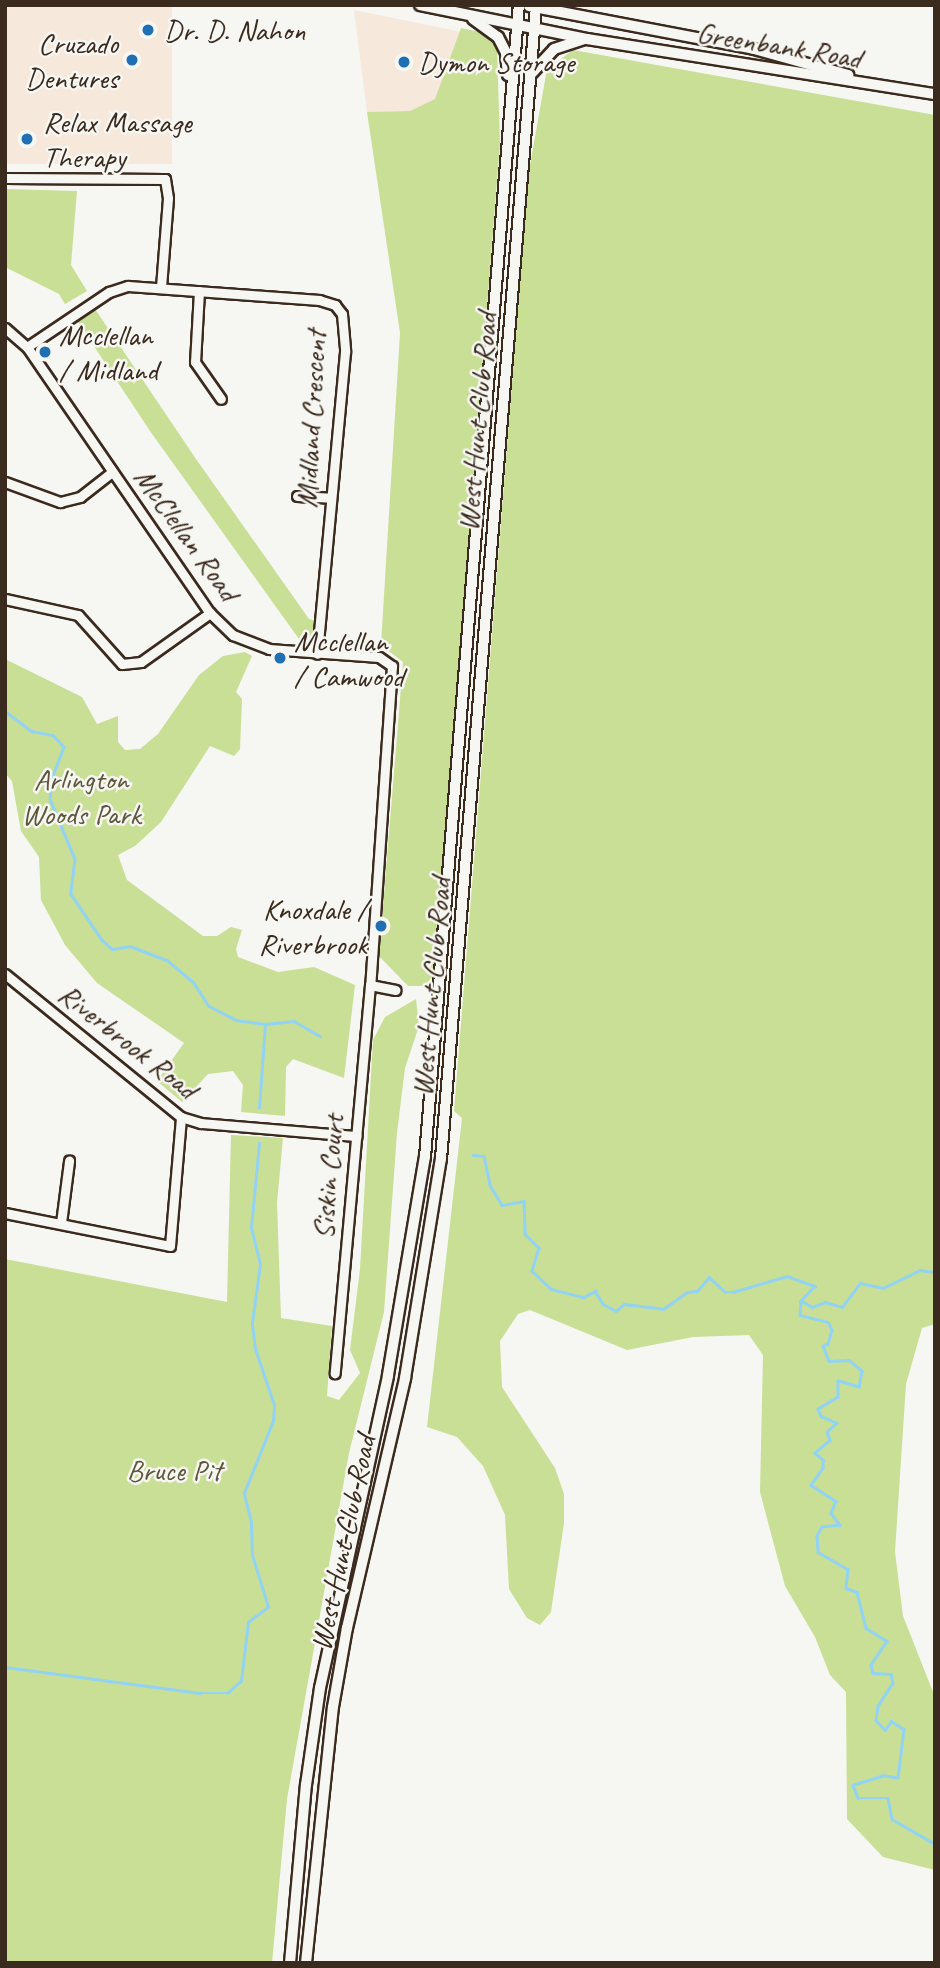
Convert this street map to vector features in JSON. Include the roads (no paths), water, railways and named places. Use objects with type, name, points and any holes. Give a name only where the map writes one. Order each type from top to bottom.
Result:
[{"type":"main road","name":"Greenbank Road","points":[[420,5],[587,39],[935,94]]},
{"type":"main road","name":"West Hunt Club Road","points":[[290,1963],[306,1785],[320,1688],[388,1375],[425,1157],[519,5]]},
{"type":"main road","points":[[564,5],[572,14]]},
{"type":"main road","name":"Greenbank Road","points":[[532,6],[754,49],[884,85]]},
{"type":"main road","name":"West Hunt Club Road","points":[[306,1963],[333,1707],[347,1628],[405,1378],[441,1159],[534,28],[532,6]]},
{"type":"main road","points":[[461,14],[482,24],[503,44],[512,108]]},
{"type":"main road","points":[[530,75],[554,49],[587,39]]},
{"type":"street","points":[[5,178],[165,179],[169,198],[161,286]]},
{"type":"street","name":"Midland Crescent","points":[[27,347],[109,292],[161,286],[319,300],[335,305],[342,314],[345,352],[317,654]]},
{"type":"street","points":[[200,291],[195,362],[221,399]]},
{"type":"street","name":"McClellan Road","points":[[5,328],[27,347],[210,613],[233,635],[251,643],[317,654],[380,657],[392,666]]},
{"type":"street","points":[[5,482],[60,502],[80,497],[112,472]]},
{"type":"street","points":[[297,496],[331,498]]},
{"type":"street","points":[[5,598],[79,615],[122,664],[141,662],[210,613]]},
{"type":"street","name":"Siskin Court","points":[[335,1373],[370,985],[392,666]]},
{"type":"street","name":"Riverbrook Road","points":[[5,975],[181,1117],[201,1123],[356,1136]]},
{"type":"street","points":[[370,985],[396,990]]},
{"type":"street","points":[[5,1213],[170,1246],[181,1117]]},
{"type":"street","points":[[61,1223],[69,1161]]},
{"type":"waterway","points":[[5,711],[32,731],[53,735],[64,747],[52,778],[50,799],[75,859],[71,894],[102,940],[112,949],[130,946],[167,960],[194,983],[209,1006],[236,1020],[265,1024],[294,1021],[320,1036]]},
{"type":"waterway","points":[[259,1108],[265,1024]]},
{"type":"waterway","points":[[5,1667],[199,1693],[227,1693],[241,1681],[248,1622],[268,1607],[252,1555],[251,1522],[244,1493],[273,1421],[274,1405],[255,1349],[252,1323],[260,1264],[251,1228],[259,1143]]},
{"type":"waterway","points":[[473,1155],[484,1156],[490,1185],[502,1205],[524,1201],[525,1234],[539,1248],[532,1271],[551,1289],[584,1297],[595,1291],[603,1304],[616,1311],[624,1304],[663,1309],[687,1292],[697,1291],[709,1277],[725,1292],[787,1276],[815,1286],[801,1301],[800,1315],[828,1322],[832,1330],[828,1344],[823,1346],[829,1361],[849,1360],[862,1371],[859,1387],[838,1381],[838,1397],[818,1409],[821,1416],[837,1423],[827,1432],[830,1440],[815,1453],[823,1460],[823,1468],[811,1485],[836,1501],[831,1513],[840,1525],[822,1527],[817,1536],[818,1552],[848,1569],[846,1588],[857,1592],[866,1628],[887,1641],[871,1665],[873,1673],[891,1674],[893,1683],[878,1706],[876,1720],[885,1730],[891,1721],[904,1729],[898,1778],[883,1776],[853,1785],[858,1798],[888,1798],[892,1819],[935,1844]]},
{"type":"waterway","points":[[802,1301],[812,1307],[825,1302],[842,1307],[860,1283],[883,1288],[920,1270],[935,1272]]},
{"type":"place","name":"Dr. D. Nahon","points":[[148,30]]},
{"type":"place","name":"Cruzado Dentures","points":[[132,60]]},
{"type":"place","name":"Dymon Storage","points":[[404,62]]},
{"type":"place","name":"Relax Massage Therapy","points":[[27,139]]},
{"type":"place","name":"Mcclellan / Midland","points":[[45,352]]},
{"type":"place","name":"Mcclellan / Camwood","points":[[280,658]]},
{"type":"place","name":"Knoxdale / Riverbrook","points":[[381,926]]},
{"type":"park label","name":"Arlington Woods Park","points":[[81,796]]},
{"type":"park label","name":"Bruce Pit","points":[[174,1470]]}]
